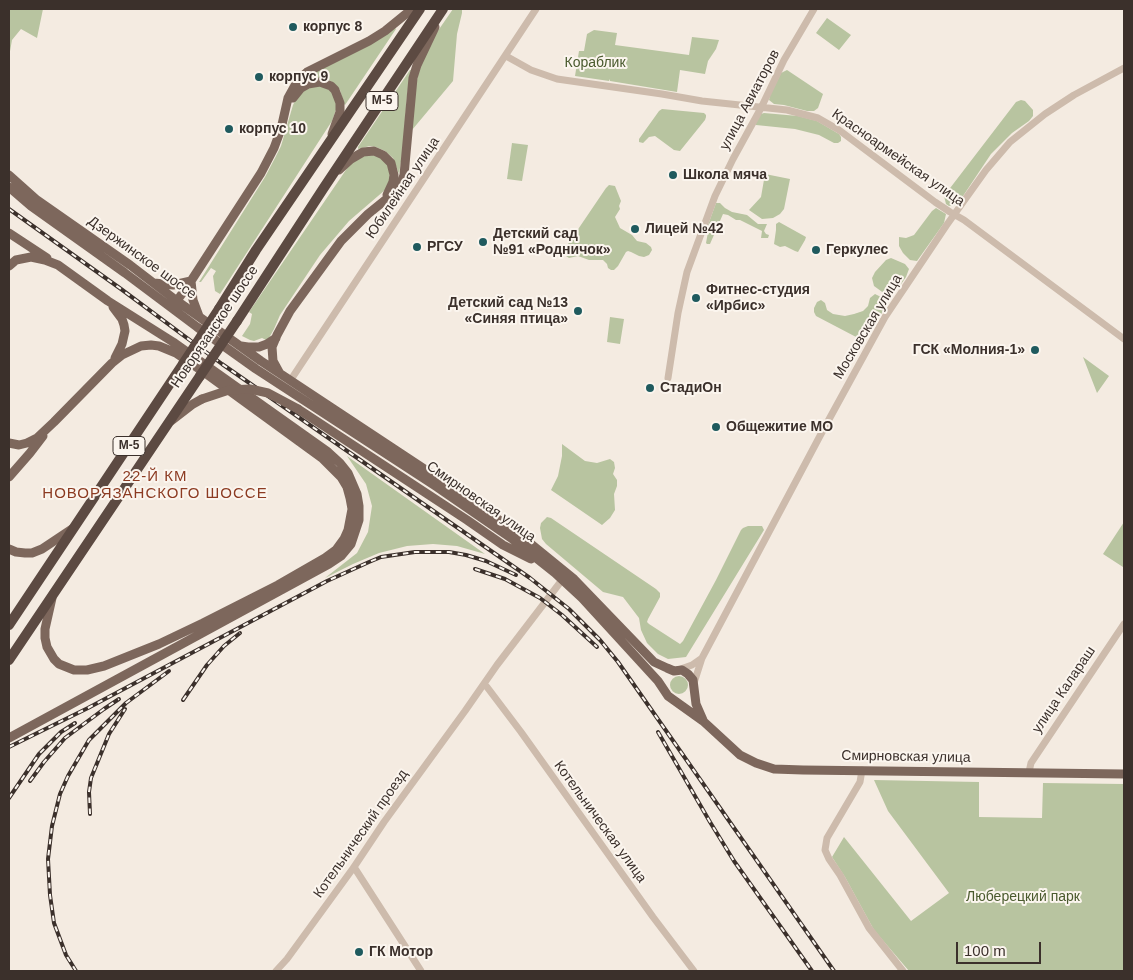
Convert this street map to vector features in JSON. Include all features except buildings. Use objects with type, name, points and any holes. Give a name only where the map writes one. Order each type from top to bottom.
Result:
[{"type":"highway","name":"Новорязанское шоссе","points":[[9,626],[219,310],[256,250],[420,9]]},
{"type":"highway","name":"Новорязанское шоссе","points":[[9,660],[442,11]]},
{"type":"main road","name":"М-5","points":[[174,305],[261,173],[274,148],[281,129],[288,98],[298,80],[307,72],[370,41],[402,19],[412,9]]},
{"type":"main road","name":"М-5","points":[[280,374],[275,367],[272,347],[290,311],[336,248],[354,228],[394,193],[401,183],[404,175],[417,65],[442,11]]},
{"type":"main road","name":"М-5","points":[[284,113],[301,88],[314,82],[326,83],[331,86],[338,96],[340,112],[326,148]]},
{"type":"main road","name":"М-5","points":[[323,189],[351,159],[363,152],[374,151],[388,159],[393,169],[393,182],[383,202]]},
{"type":"main road","name":"Дзержинское шоссе","points":[[9,175],[37,200],[48,213],[126,273],[259,365]]},
{"type":"main road","name":"Дзержинское шоссе","points":[[9,187],[114,253],[154,283],[174,305],[200,318],[240,346],[259,365]]},
{"type":"main road","points":[[9,232],[108,301],[173,342],[328,452],[348,473],[358,494],[359,506],[359,520],[351,544],[341,556],[329,564],[9,738]]},
{"type":"main road","points":[[9,266],[16,260],[31,257],[58,265]]},
{"type":"main road","points":[[154,283],[173,285],[191,281],[192,300],[200,318]]},
{"type":"main road","points":[[9,444],[19,445],[37,438],[112,363],[122,344],[125,331],[122,319],[108,301]]},
{"type":"main road","points":[[240,346],[260,347],[276,338]]},
{"type":"main road","name":"М-5","points":[[52,595],[44,638],[54,659],[59,664],[74,670],[87,670],[104,666],[203,624],[325,558],[336,550],[344,539],[351,519],[351,503],[347,487],[333,468],[208,374],[176,353],[159,346],[141,346],[127,352],[112,363]]},
{"type":"main road","name":"Смирновская улица","points":[[259,365],[280,374],[516,531],[574,579],[654,662],[667,668],[685,672],[693,680],[694,686]]},
{"type":"main road","name":"Смирновская улица","points":[[259,365],[511,538],[582,598],[658,681],[668,696],[703,722],[740,754],[756,763],[774,769],[1124,774]]},
{"type":"main road","name":"М-5","points":[[167,424],[193,404],[220,392],[250,389],[268,393],[346,440],[503,545],[547,567]]},
{"type":"main road","points":[[9,477],[54,422]]},
{"type":"main road","name":"М-5","points":[[9,549],[25,553],[42,550],[74,527]]},
{"type":"main road","points":[[664,689],[666,678],[676,670]]},
{"type":"main road","points":[[675,700],[685,699],[691,694],[694,686]]},
{"type":"main road","points":[[694,686],[696,704],[703,722]]},
{"type":"street","name":"Юбилейная улица","points":[[290,381],[536,9]]},
{"type":"street","name":"улица Авиаторов","points":[[668,378],[678,313],[688,272],[715,196],[732,159],[761,108],[784,60],[814,9]]},
{"type":"street","name":"Красноармейская улица","points":[[506,56],[531,70],[557,79],[702,101],[787,110],[818,118],[828,123],[935,202],[955,214],[1124,340]]},
{"type":"street","name":"Московская улица","points":[[694,686],[702,658],[885,317],[955,214],[986,170],[1010,142],[1045,114],[1124,68]]},
{"type":"street","name":"Котельнический проезд","points":[[276,971],[292,952],[354,867],[384,822],[562,580]]},
{"type":"street","name":"улица Калараш","points":[[1029,772],[1031,763],[1124,624]]},
{"type":"street","name":"Котельнический проезд","points":[[465,711],[487,687],[520,636]]},
{"type":"street","points":[[676,670],[692,665],[702,658]]},
{"type":"street","name":"Котельническая улица","points":[[487,687],[694,971]]},
{"type":"street","points":[[862,770],[860,782],[827,838],[825,850],[869,928],[903,971]]},
{"type":"street","points":[[354,867],[421,971]]},
{"type":"green space","points":[[9,9],[43,9],[37,38],[21,29],[12,40],[9,57]]},
{"type":"green space","points":[[453,9],[462,9],[462,13],[457,34],[453,81],[412,130],[414,95],[420,65],[433,38]]},
{"type":"green space","points":[[827,18],[851,35],[839,50],[816,33]]},
{"type":"green space","points":[[395,28],[345,105],[340,90],[327,79],[311,78],[301,83],[308,76]]},
{"type":"green space","name":"Кораблик","points":[[594,30],[617,33],[615,45],[689,55],[692,37],[719,40],[716,49],[708,61],[705,74],[680,70],[677,92],[610,81],[610,79],[609,81],[575,76],[579,51],[584,51],[587,34]]},
{"type":"green space","points":[[411,70],[399,174],[393,158],[385,151],[370,146],[358,149],[358,147]]},
{"type":"green space","points":[[787,70],[823,94],[818,108],[814,111],[774,104],[769,100],[781,73]]},
{"type":"green space","points":[[323,85],[333,93],[337,107],[332,121],[220,294],[215,291],[213,276],[216,271],[211,268],[201,282],[199,282],[265,177],[281,146],[297,97],[304,89]]},
{"type":"green space","points":[[1025,101],[1033,110],[1033,116],[991,154],[961,199],[955,205],[949,206],[946,204],[944,196],[1016,102]]},
{"type":"green space","points":[[662,109],[704,113],[706,115],[705,120],[680,151],[674,150],[655,136],[649,137],[643,143],[639,142],[639,139]]},
{"type":"green space","points":[[761,114],[798,116],[817,121],[839,134],[841,141],[834,143],[819,135],[795,129],[756,125],[755,123]]},
{"type":"green space","points":[[512,143],[528,145],[522,181],[507,179]]},
{"type":"green space","points":[[365,154],[379,156],[389,166],[390,180],[385,190],[349,221],[320,255],[280,315],[269,338],[254,341],[242,336],[250,324],[252,314],[249,312],[350,164]]},
{"type":"green space","points":[[765,174],[790,179],[784,209],[773,218],[762,219],[749,210],[761,197]]},
{"type":"green space","points":[[609,185],[615,186],[621,201],[620,209],[615,217],[620,228],[632,235],[637,241],[646,243],[652,250],[649,255],[644,257],[626,252],[614,270],[608,268],[603,260],[589,260],[578,256],[569,258],[564,250]]},
{"type":"green space","points":[[716,203],[720,203],[732,212],[747,215],[758,224],[767,224],[764,231],[769,235],[768,238],[761,238],[762,231],[723,214],[710,244],[707,244],[708,225]]},
{"type":"green space","points":[[936,208],[946,214],[944,223],[917,261],[910,260],[899,246],[899,237],[906,238],[914,235]]},
{"type":"green space","points":[[779,222],[806,237],[798,252],[785,246],[780,247],[774,244],[776,224]]},
{"type":"green space","points":[[891,258],[905,264],[909,269],[906,277],[892,295],[885,294],[874,286],[872,278],[886,260]]},
{"type":"green space","points":[[875,294],[885,299],[886,306],[866,336],[858,338],[816,316],[814,312],[817,302],[821,300],[825,303],[827,310],[833,314],[845,316],[854,314],[863,311],[868,306],[870,298]]},
{"type":"green space","points":[[610,317],[624,319],[620,344],[607,342]]},
{"type":"green space","points":[[1083,357],[1109,376],[1097,393]]},
{"type":"green space","points":[[562,444],[585,461],[597,463],[610,459],[614,462],[613,474],[617,480],[614,494],[615,510],[602,525],[551,490],[558,476]]},
{"type":"green space","points":[[347,456],[485,554],[457,546],[433,544],[407,546],[379,553],[325,578],[357,553],[368,532],[372,506],[366,484]]},
{"type":"green space","points":[[547,517],[656,589],[660,593],[660,597],[647,622],[680,644],[716,580],[741,530],[748,526],[762,526],[764,530],[686,657],[668,659],[658,654],[647,643],[641,630],[639,618],[623,597],[603,592],[546,544],[542,539],[540,528],[541,523]]},
{"type":"green space","points":[[1124,522],[1124,565],[1123,567],[1103,554]]},
{"type":"green space","points":[[679,676],[685,679],[688,685],[685,691],[679,694],[673,691],[670,685],[673,679]]},
{"type":"green space","name":"Люберецкий парк","points":[[874,780],[979,782],[979,817],[1042,818],[1043,783],[1124,784],[1124,971],[909,971],[874,930],[832,857],[844,837],[911,921],[949,893],[888,811]]},
{"type":"railway","points":[[9,209],[222,364],[530,578],[569,609],[600,640],[618,662],[834,971]]},
{"type":"railway","points":[[9,747],[88,708],[327,581],[381,557],[415,552],[449,552],[486,561],[516,575]]},
{"type":"railway","points":[[475,569],[505,579],[540,598],[597,647]]},
{"type":"railway","points":[[183,700],[207,665],[224,646],[240,633]]},
{"type":"railway","points":[[76,971],[66,955],[54,923],[50,895],[48,859],[52,826],[60,794],[89,740],[126,703],[169,671]]},
{"type":"railway","points":[[30,781],[65,738],[119,699]]},
{"type":"railway","points":[[90,814],[89,792],[91,778],[109,734],[125,709]]},
{"type":"railway","points":[[9,798],[39,754],[61,732],[75,723]]},
{"type":"railway","points":[[658,732],[734,861],[812,971]]},
{"type":"place","name":"корпус 8","points":[[293,27]]},
{"type":"place","name":"корпус 9","points":[[259,77]]},
{"type":"place","name":"корпус 10","points":[[229,129]]},
{"type":"place","name":"Школа мяча","points":[[673,175]]},
{"type":"place","name":"Лицей №42","points":[[635,229]]},
{"type":"place","name":"Детский сад №91 «Родничок»","points":[[483,242]]},
{"type":"place","name":"РГСУ","points":[[417,247]]},
{"type":"place","name":"Геркулес","points":[[816,250]]},
{"type":"place","name":"Фитнес-студия «Ирбис»","points":[[696,298]]},
{"type":"place","name":"Детский сад №13 «Синяя птица»","points":[[578,311]]},
{"type":"place","name":"ГСК «Молния-1»","points":[[1035,350]]},
{"type":"place","name":"СтадиОн","points":[[650,388]]},
{"type":"place","name":"Общежитие МО","points":[[716,427]]},
{"type":"place","name":"ГК Мотор","points":[[359,952]]},
{"type":"district","name":"22-Й КМ НОВОРЯЗАНСКОГО ШОССЕ","points":[[155,486]]}]
